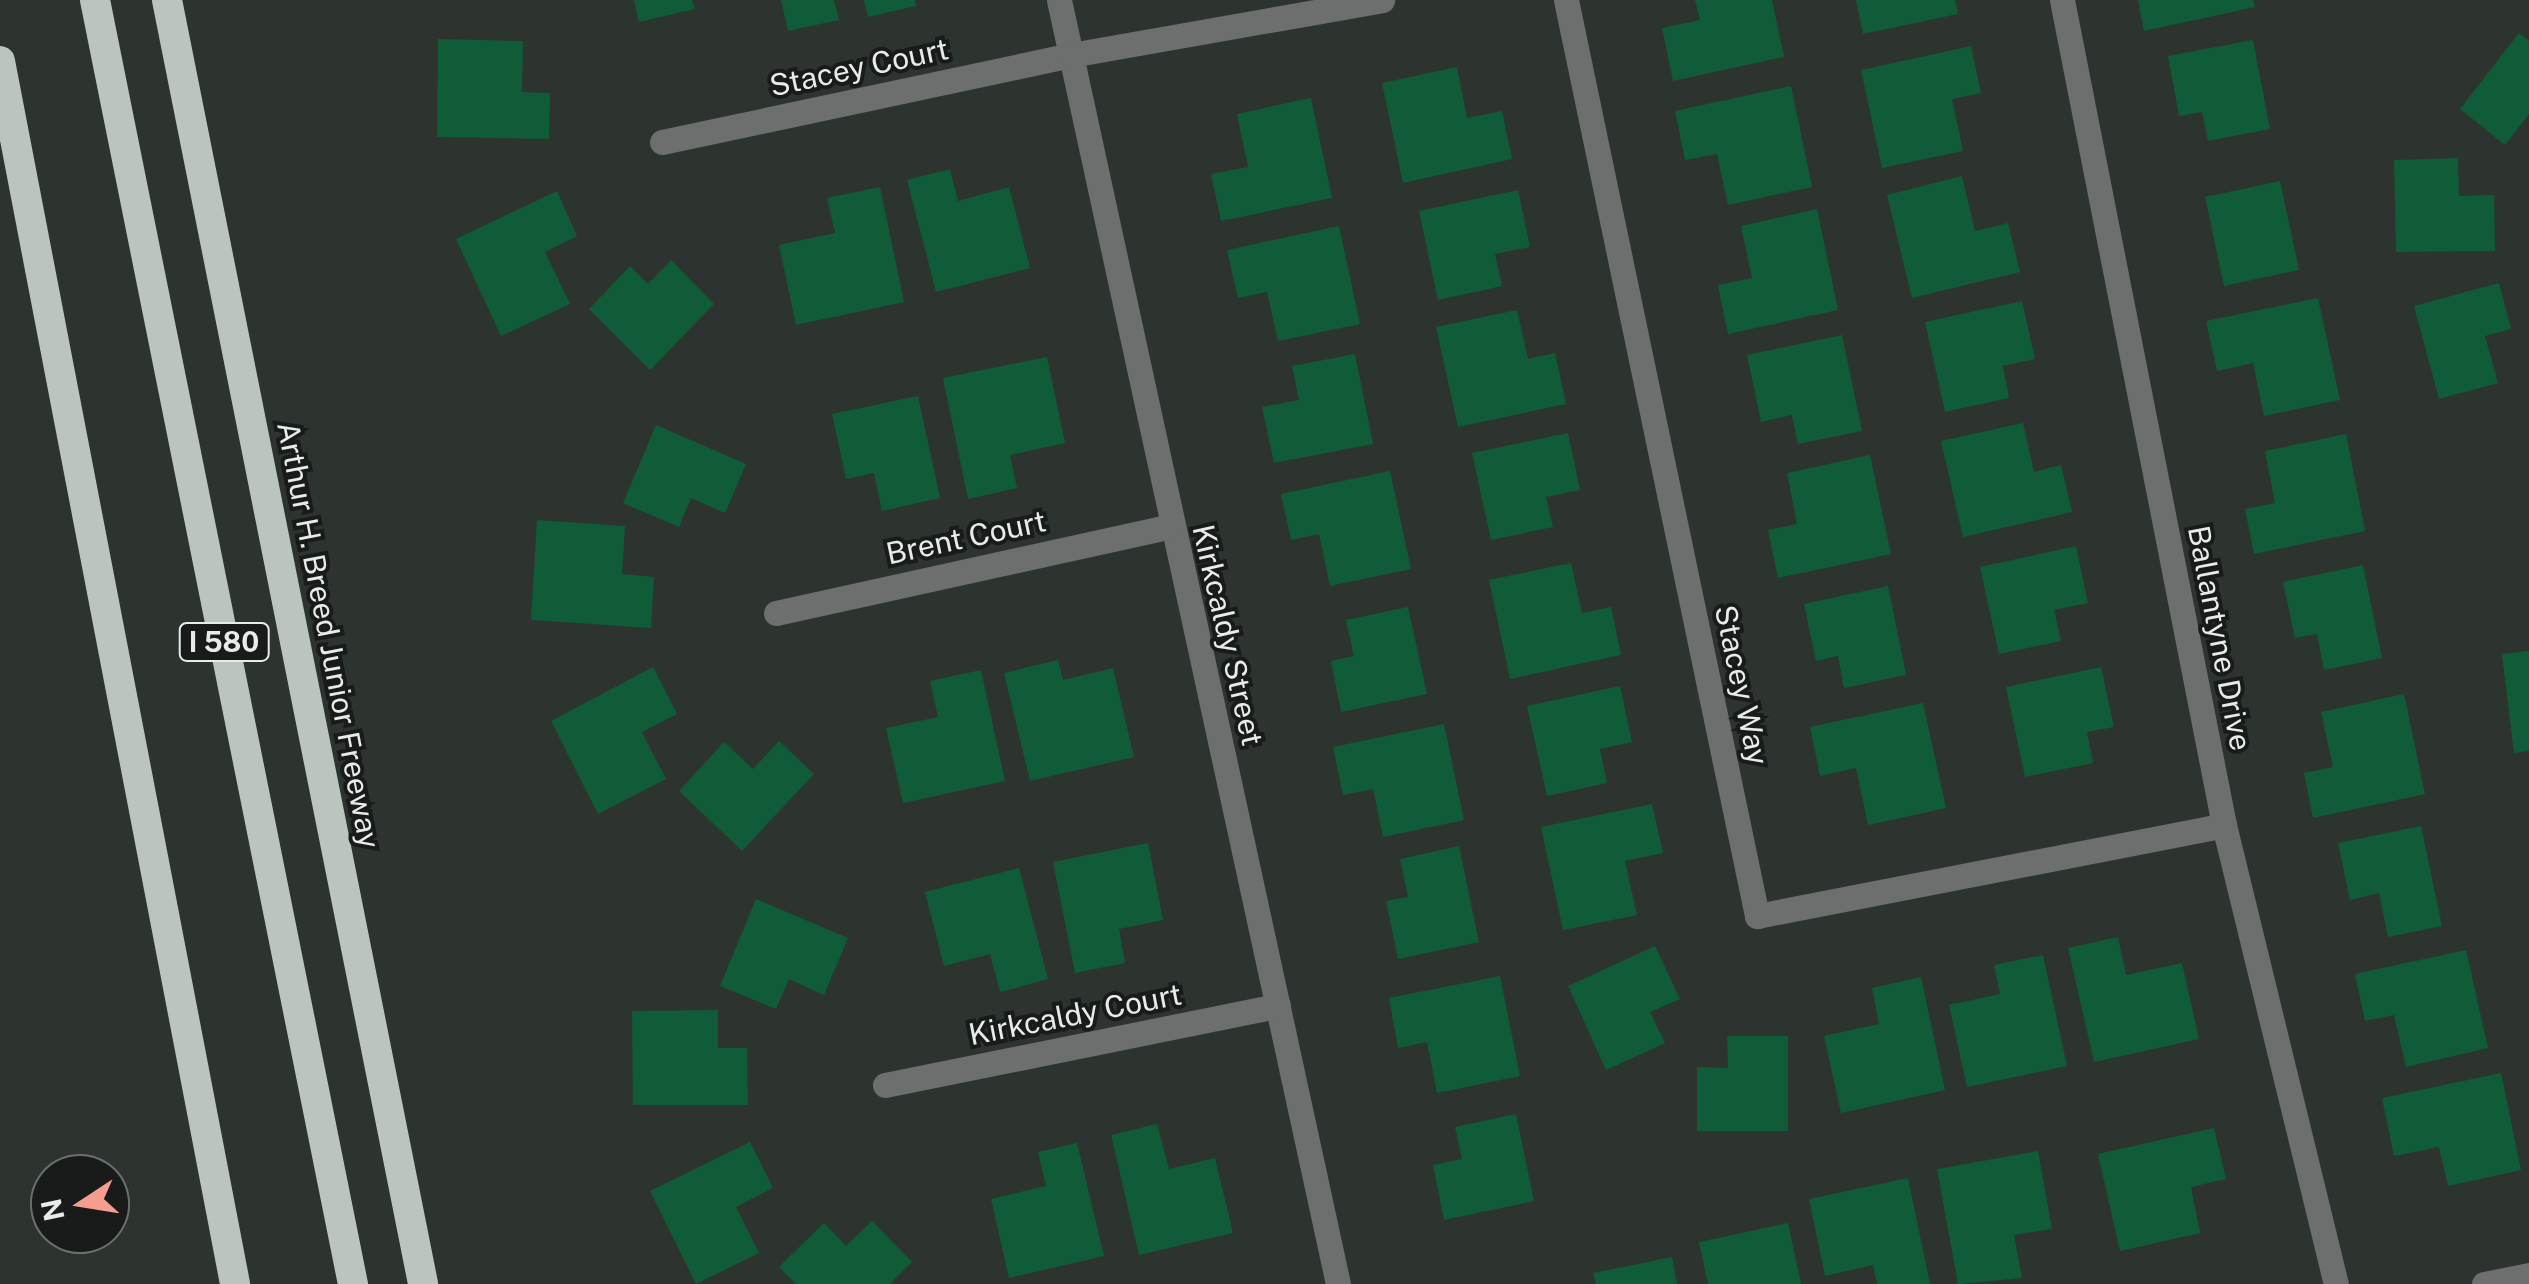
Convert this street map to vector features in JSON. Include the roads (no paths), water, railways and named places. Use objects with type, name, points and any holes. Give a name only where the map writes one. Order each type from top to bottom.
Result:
[{"type":"highway","name":"I 580","points":[[95,0],[353,1284]]},
{"type":"highway","name":"Arthur H. Breed Junior Freeway","points":[[167,0],[423,1284]]},
{"type":"highway","points":[[0,60],[235,1284]]},
{"type":"street","name":"Kirkcaldy Street","points":[[1059,0],[1338,1284]]},
{"type":"street","points":[[1070,55],[1382,0]]},
{"type":"street","name":"Stacey Way","points":[[1566,0],[1757,916],[2224,825]]},
{"type":"street","name":"Ballantyne Drive","points":[[2062,0],[2224,825],[2336,1284]]},
{"type":"street","name":"Stacey Court","points":[[662,142],[1070,55]]},
{"type":"street","name":"Brent Court","points":[[776,612],[1171,526]]},
{"type":"street","name":"Kirkcaldy Court","points":[[886,1085],[1278,1006]]},
{"type":"street","points":[[2484,1284],[2529,1275]]}]
